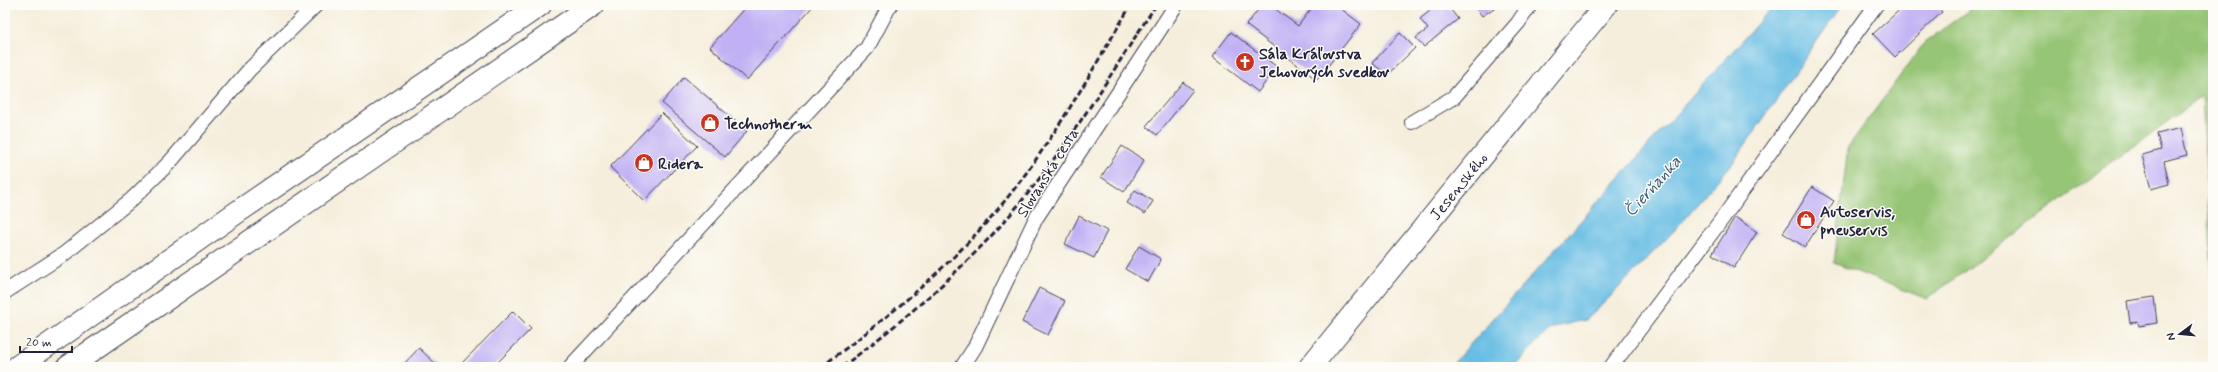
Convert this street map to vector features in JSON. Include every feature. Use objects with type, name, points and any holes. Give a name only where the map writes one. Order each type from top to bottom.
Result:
[{"type":"main road","points":[[17,367],[217,226],[540,5]]},
{"type":"main road","points":[[68,367],[593,5]]},
{"type":"main road","name":"Jesenského","points":[[1310,367],[1606,5]]},
{"type":"street","points":[[5,292],[64,254],[131,200],[170,162],[249,70],[316,5]]},
{"type":"street","points":[[570,367],[867,48],[890,5]]},
{"type":"street","name":"Slovanská cesta","points":[[962,367],[976,347],[1036,218],[1176,5]]},
{"type":"street","points":[[1412,122],[1454,97],[1518,22],[1530,5]]},
{"type":"street","points":[[1611,367],[1717,225],[1876,5]]},
{"type":"green space","points":[[1976,5],[2213,5],[2213,293],[2202,96],[1927,299],[1834,263],[1848,147],[1924,43]]},
{"type":"water","name":"Čierňanka","points":[[1774,5],[1842,5],[1732,164],[1673,232],[1586,320],[1558,326],[1548,331],[1529,350],[1516,367],[1450,367]]},
{"type":"building","points":[[747,5],[814,5],[747,80],[710,47]]},
{"type":"building","points":[[1262,5],[1270,5],[1298,26],[1314,5],[1336,5],[1361,24],[1317,80],[1246,25]]},
{"type":"building","points":[[1437,5],[1447,5],[1458,19],[1424,47],[1416,38],[1428,29],[1420,19]]},
{"type":"building","points":[[1474,5],[1499,5],[1482,16]]},
{"type":"building","points":[[1905,5],[1936,5],[1942,12],[1895,57],[1873,34]]},
{"type":"building","name":"Sála Kráľovstva Jehovových svedkov","points":[[1231,32],[1277,67],[1258,92],[1212,57]]},
{"type":"building","points":[[1400,33],[1415,48],[1387,75],[1372,63]]},
{"type":"building","points":[[684,77],[747,131],[725,157],[662,103]]},
{"type":"building","points":[[1183,82],[1193,90],[1157,135],[1146,126]]},
{"type":"building","points":[[662,113],[697,146],[644,201],[610,167]]},
{"type":"building","points":[[2181,128],[2187,155],[2164,161],[2169,184],[2151,189],[2142,155],[2161,150],[2157,134]]},
{"type":"building","points":[[1122,146],[1144,160],[1124,192],[1101,177]]},
{"type":"building","points":[[1812,187],[1834,201],[1805,247],[1783,233]]},
{"type":"building","points":[[1135,190],[1153,201],[1145,214],[1127,203]]},
{"type":"building","points":[[1079,216],[1107,231],[1094,258],[1065,244]]},
{"type":"building","points":[[1735,217],[1757,232],[1734,268],[1712,254]]},
{"type":"building","points":[[1139,246],[1161,259],[1148,282],[1125,269]]},
{"type":"building","points":[[1039,288],[1065,301],[1048,335],[1022,322]]},
{"type":"building","points":[[2154,297],[2157,323],[2139,326],[2138,322],[2130,323],[2127,301]]},
{"type":"building","points":[[513,311],[531,329],[493,367],[458,367]]},
{"type":"building","points":[[419,348],[439,367],[403,367],[402,366]]},
{"type":"railway","points":[[821,367],[867,332],[933,277],[974,237],[993,215],[1032,165],[1083,86],[1131,5]]},
{"type":"railway","points":[[842,367],[890,330],[958,270],[1020,203],[1057,155],[1091,106],[1156,5]]},
{"type":"place","name":"Sála Kráľovstva Jehovových svedkov","points":[[1245,62]]},
{"type":"place","name":"Technotherm","points":[[710,123]]},
{"type":"place","name":"Ridera","points":[[644,163]]},
{"type":"place","name":"Autoservis, pneuservis","points":[[1806,220]]}]
